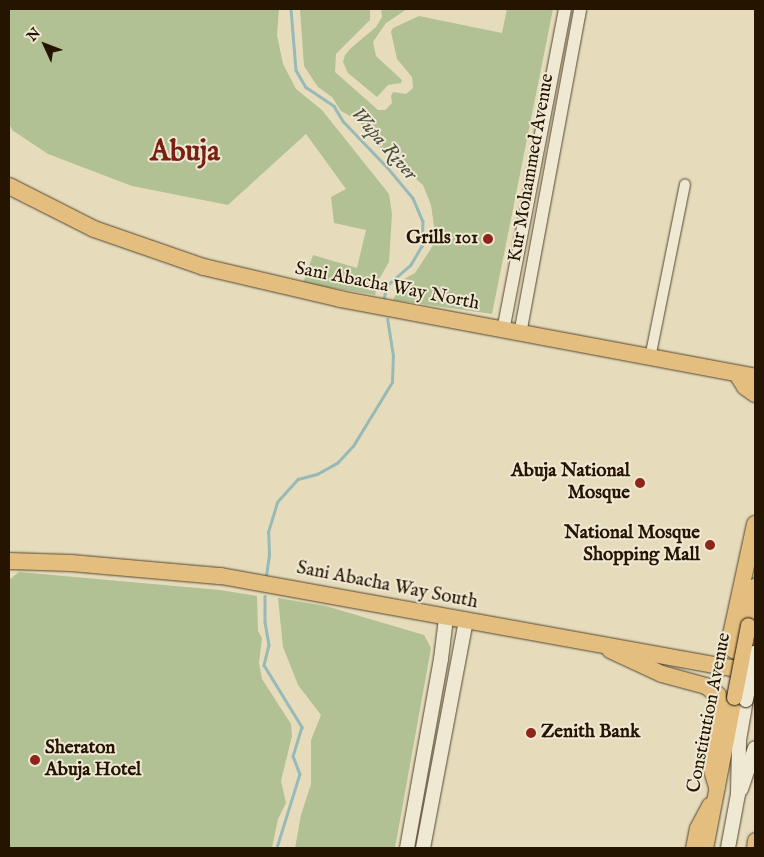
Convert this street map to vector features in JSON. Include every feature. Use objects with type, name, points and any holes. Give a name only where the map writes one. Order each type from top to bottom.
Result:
[{"type":"highway","name":"Sani Abacha Way North","points":[[16,190],[94,229],[204,267],[340,299],[755,378]]},
{"type":"highway","points":[[650,358],[687,354],[755,366]]},
{"type":"highway","points":[[737,374],[745,387],[755,394]]},
{"type":"highway","points":[[755,524],[730,640],[734,650],[755,658]]},
{"type":"highway","name":"Sani Abacha Way South","points":[[9,561],[71,563],[221,576],[755,673]]},
{"type":"highway","points":[[600,644],[645,667],[706,686],[718,695],[710,764],[716,793]]},
{"type":"main road","name":"Constitution Avenue","points":[[728,848],[738,794],[740,699],[748,625],[755,586]]},
{"type":"main road","points":[[407,848],[441,659],[446,618]]},
{"type":"main road","points":[[422,848],[466,622]]},
{"type":"main road","name":"Constitution Avenue","points":[[705,848],[716,793],[740,699],[755,653]]},
{"type":"main road","name":"Constitution Avenue","points":[[738,794],[755,748]]},
{"type":"main road","points":[[693,848],[701,817],[716,793]]},
{"type":"main road","points":[[754,848],[755,840]]},
{"type":"street","name":"Kur Mohammed Avenue","points":[[503,331],[565,9]]},
{"type":"street","name":"Kur Mohammed Avenue","points":[[520,334],[580,9]]},
{"type":"street","points":[[650,358],[685,185]]},
{"type":"green space","points":[[9,9],[279,9],[277,35],[283,64],[296,89],[322,110],[389,194],[392,214],[389,262],[378,281],[375,295],[303,283],[313,255],[357,268],[366,230],[334,223],[331,197],[346,189],[306,134],[228,205],[132,186],[48,154],[12,130],[9,123]]},
{"type":"green space","points":[[300,9],[370,9],[370,20],[336,54],[335,72],[378,110],[385,110],[392,103],[391,96],[393,92],[406,94],[413,88],[412,77],[397,59],[391,32],[393,28],[419,16],[502,33],[507,9],[553,9],[492,314],[393,300],[404,279],[415,273],[432,247],[434,226],[431,205],[423,185],[379,146],[359,121],[341,111],[332,97],[318,87],[304,66]]},
{"type":"green space","points":[[381,9],[407,9],[386,23],[373,42],[376,56],[402,80],[401,83],[388,85],[377,97],[348,73],[343,62],[345,55],[351,48],[376,27],[382,17]]},
{"type":"green space","points":[[19,572],[220,590],[257,596],[258,631],[262,638],[259,663],[262,679],[291,724],[292,736],[281,781],[286,803],[278,819],[272,848],[9,848],[9,580]]},
{"type":"green space","points":[[278,598],[326,606],[424,635],[431,648],[395,848],[295,848],[301,815],[311,784],[311,740],[321,715],[298,685],[283,647]]},
{"type":"waterway","name":"Wupa River","points":[[291,9],[296,70],[306,87],[334,106],[343,121],[387,167],[413,198],[423,221],[422,246],[411,265],[387,286],[384,299]]},
{"type":"waterway","name":"Wupa River","points":[[266,576],[269,555],[268,532],[277,502],[298,479],[317,474],[337,463],[353,446],[392,382],[393,356],[387,319]]},
{"type":"waterway","name":"Wupa River","points":[[265,596],[265,622],[269,645],[264,665],[302,727],[293,756],[300,774],[277,848]]},
{"type":"place","name":"Grills 101","points":[[488,239]]},
{"type":"place","name":"Abuja National Mosque","points":[[640,483]]},
{"type":"place","name":"National Mosque Shopping Mall","points":[[710,545]]},
{"type":"place","name":"Zenith Bank","points":[[531,733]]},
{"type":"place","name":"Sheraton Abuja Hotel","points":[[35,760]]},
{"type":"district","name":"Abuja","points":[[185,153]]}]
